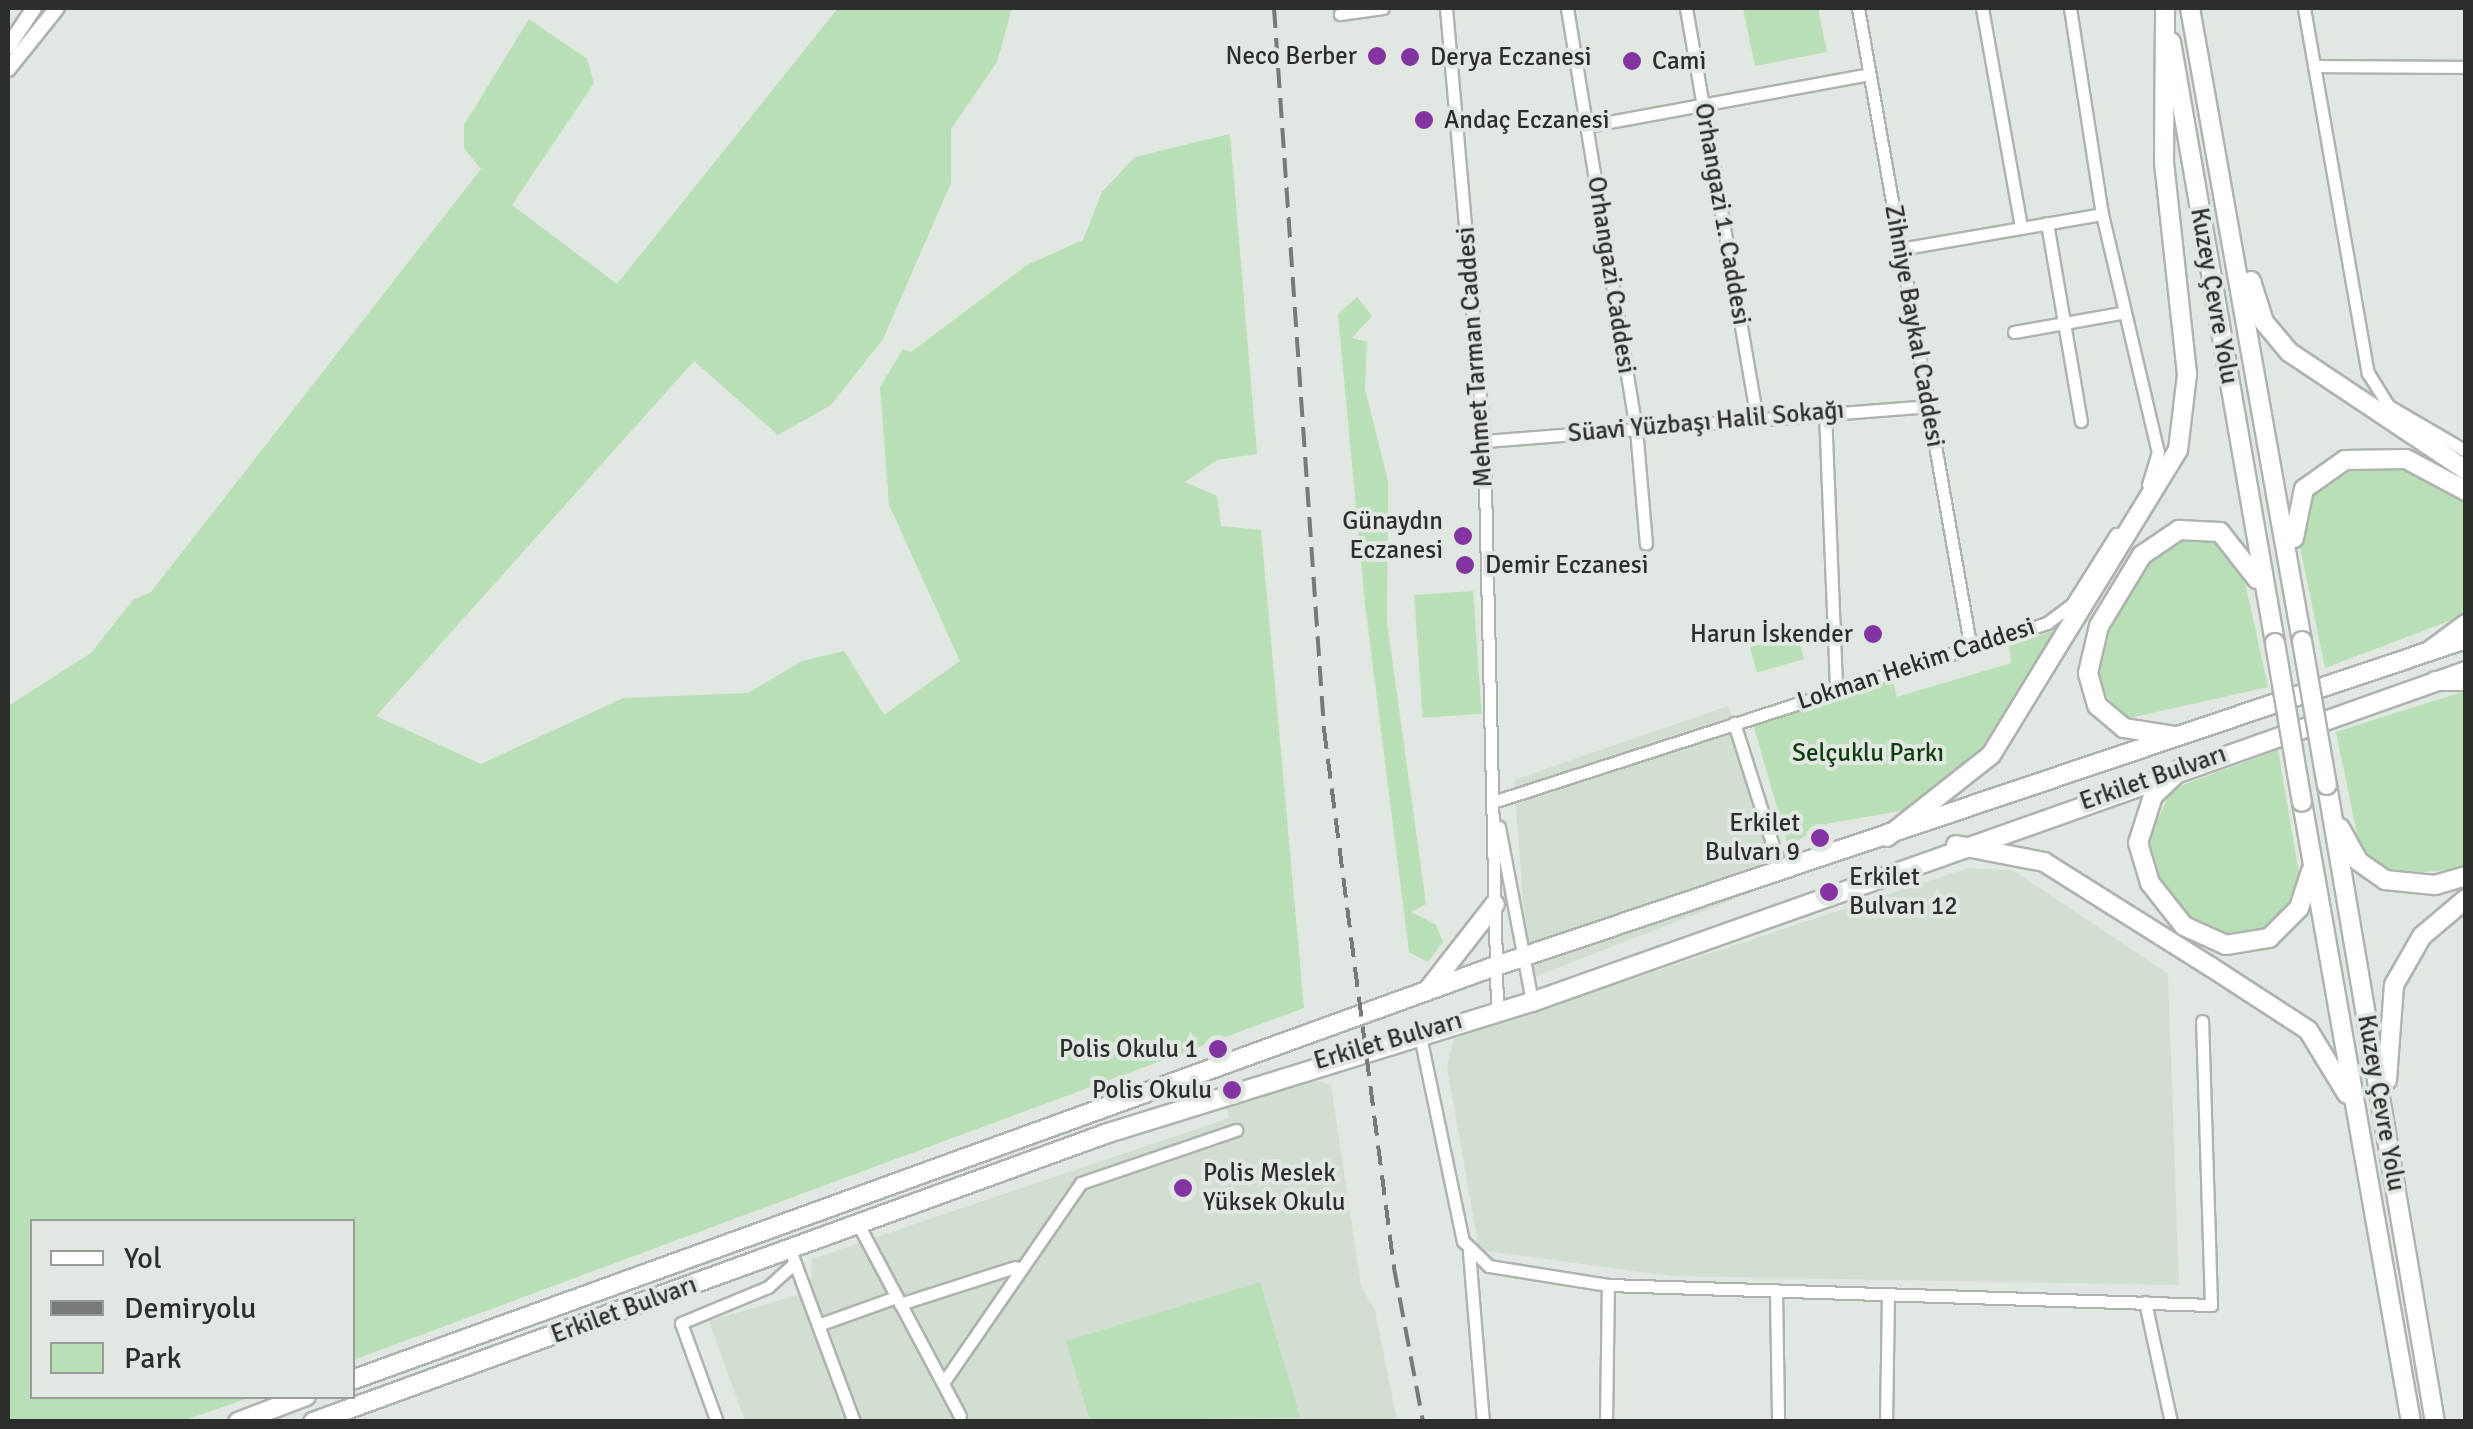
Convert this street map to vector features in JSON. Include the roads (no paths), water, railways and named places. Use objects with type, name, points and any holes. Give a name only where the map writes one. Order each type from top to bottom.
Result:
[{"type":"main road","name":"Kuzey Çevre Yolu","points":[[2165,8],[2411,1422]]},
{"type":"main road","points":[[1887,837],[1991,755],[2178,450],[2188,374],[2164,161],[2165,8]]},
{"type":"main road","name":"Kuzey Çevre Yolu","points":[[2190,8],[2435,1422]]},
{"type":"main road","points":[[2208,103],[2254,296],[2272,334],[2466,470]]},
{"type":"main road","points":[[2295,598],[2294,514],[2326,469],[2394,457],[2440,471],[2466,491]]},
{"type":"main road","points":[[2174,736],[2116,724],[2090,688],[2099,626],[2135,565],[2168,534],[2211,529],[2244,553],[2266,598]]},
{"type":"main road","points":[[2428,652],[2466,624]]},
{"type":"main road","name":"Erkilet Bulvarı","points":[[355,1379],[1490,968],[2466,639]]},
{"type":"main road","name":"Erkilet Bulvarı","points":[[313,1422],[792,1256],[858,1224],[1419,1031],[1532,1002],[1956,845],[2466,671]]},
{"type":"main road","points":[[2435,681],[2466,681]]},
{"type":"main road","points":[[2182,768],[2148,804],[2138,843],[2158,896],[2192,932],[2236,945],[2276,933],[2304,898],[2311,852]]},
{"type":"main road","points":[[2327,785],[2347,844],[2374,875],[2423,885],[2466,876]]},
{"type":"main road","points":[[1956,845],[2044,862],[2308,1030],[2356,1114]]},
{"type":"main road","points":[[2390,1150],[2389,1002],[2414,946],[2466,900]]},
{"type":"main road","points":[[1427,991],[1495,904]]},
{"type":"main road","points":[[238,1422],[298,1399]]},
{"type":"street","points":[[8,69],[56,8]]},
{"type":"street","points":[[1340,14],[1383,8]]},
{"type":"street","name":"Mehmet Tarman Caddesi","points":[[1446,8],[1484,441],[1500,827],[1490,968],[1497,1011]]},
{"type":"street","name":"Orhangazi Caddesi","points":[[1567,8],[1636,428],[1646,544]]},
{"type":"street","name":"Orhangazi 1. Caddesi","points":[[1686,8],[1757,420]]},
{"type":"street","name":"Zihniye Baykal Caddesi","points":[[1858,8],[1970,644]]},
{"type":"street","points":[[1982,8],[2021,227]]},
{"type":"street","name":"Lokman Hekim Caddesi","points":[[1499,800],[2066,610],[2153,474],[2158,452],[2122,314],[2102,214],[2070,8]]},
{"type":"street","points":[[2304,8],[2368,374],[2389,406],[2466,451]]},
{"type":"street","points":[[8,47],[28,11]]},
{"type":"street","points":[[2314,66],[2466,68]]},
{"type":"street","points":[[1587,126],[1869,74]]},
{"type":"street","points":[[1900,249],[2102,214]]},
{"type":"street","points":[[2047,223],[2081,421]]},
{"type":"street","points":[[2014,332],[2122,314]]},
{"type":"street","name":"Süavi Yüzbaşı Halil Sokağı","points":[[1484,441],[1928,406]]},
{"type":"street","points":[[1825,412],[1836,689]]},
{"type":"street","points":[[1734,723],[1781,871]]},
{"type":"street","name":"Mehmet Tarman Caddesi","points":[[1500,827],[1532,1002]]},
{"type":"street","points":[[1469,1252],[1489,1266],[1608,1285],[2211,1304],[2202,1020]]},
{"type":"street","points":[[1419,1031],[1469,1252],[1484,1422]]},
{"type":"street","points":[[942,1383],[1015,1267],[1080,1183],[1236,1130]]},
{"type":"street","points":[[858,1224],[960,1416]]},
{"type":"street","points":[[792,1256],[854,1422]]},
{"type":"street","points":[[716,1422],[682,1323],[768,1287],[792,1256]]},
{"type":"street","points":[[818,1325],[1015,1267]]},
{"type":"street","points":[[1606,1422],[1608,1285]]},
{"type":"street","points":[[1776,1290],[1778,1422]]},
{"type":"street","points":[[1886,1422],[1888,1294]]},
{"type":"street","points":[[2145,1302],[2171,1422]]},
{"type":"railway","points":[[1274,8],[1324,729],[1394,1268],[1423,1422]]},
{"type":"place","name":"Neco Berber","points":[[1377,56]]},
{"type":"place","name":"Derya Eczanesi","points":[[1410,57]]},
{"type":"place","name":"Cami","points":[[1632,61]]},
{"type":"place","name":"Andaç Eczanesi","points":[[1424,120]]},
{"type":"place","name":"Günaydın Eczanesi","points":[[1463,536]]},
{"type":"place","name":"Demir Eczanesi","points":[[1465,565]]},
{"type":"place","name":"Harun İskender","points":[[1873,634]]},
{"type":"place","name":"Erkilet Bulvarı 9","points":[[1820,838]]},
{"type":"place","name":"Erkilet Bulvarı 12","points":[[1829,892]]},
{"type":"place","name":"Polis Okulu 1","points":[[1218,1049]]},
{"type":"place","name":"Polis Okulu","points":[[1232,1090]]},
{"type":"place","name":"Polis Meslek Yüksek Okulu","points":[[1183,1188]]},
{"type":"park label","name":"Selçuklu Parkı","points":[[1868,753]]}]
